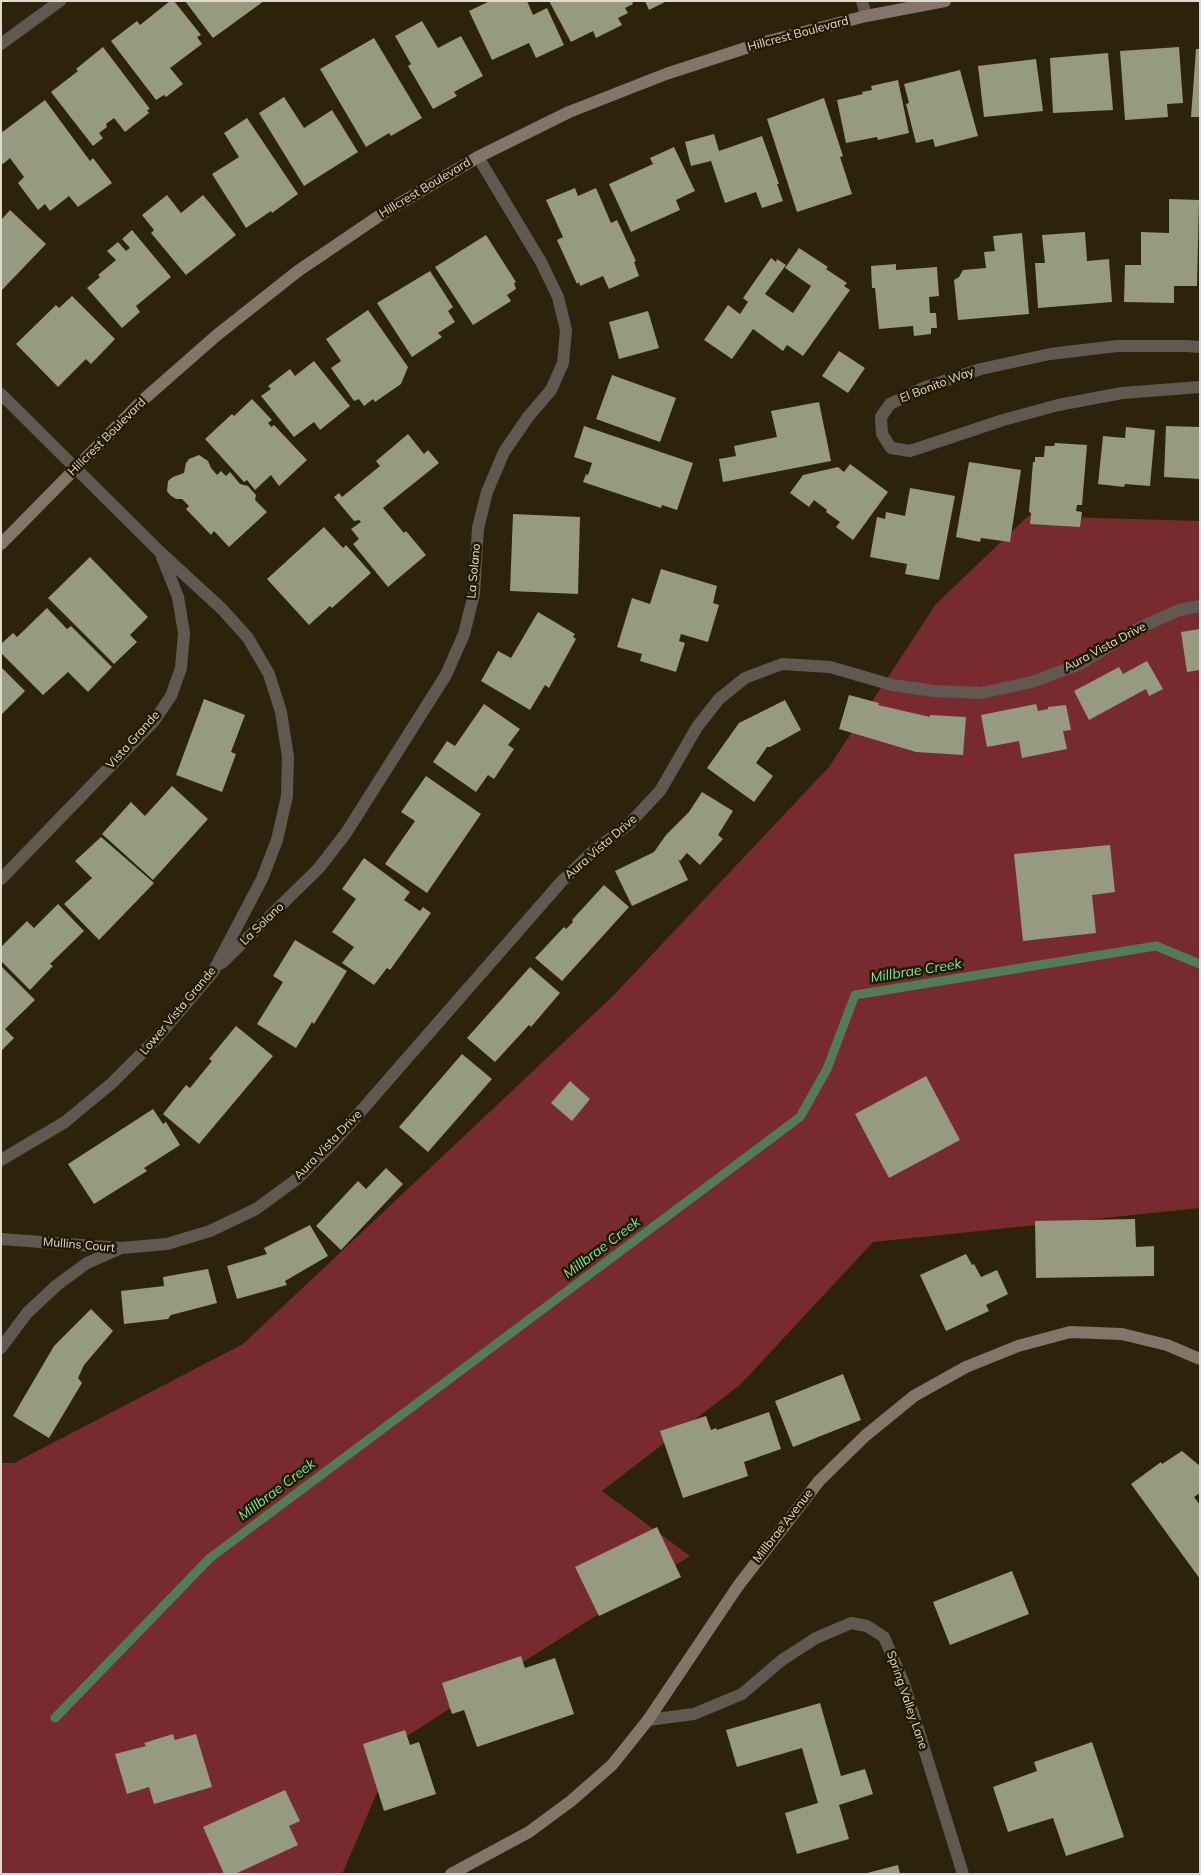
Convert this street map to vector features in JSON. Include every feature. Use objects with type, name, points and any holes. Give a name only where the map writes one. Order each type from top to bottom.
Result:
[{"type":"street","points":[[1,44],[60,1]]},
{"type":"street","points":[[862,1],[866,16]]},
{"type":"street","name":"Hillcrest Boulevard","points":[[1,544],[144,399],[209,341],[298,271],[382,214],[478,157],[569,112],[666,74],[761,43],[866,16],[945,1]]},
{"type":"street","name":"La Solano","points":[[213,972],[319,868],[346,833],[446,675],[464,634],[474,594],[478,528],[487,492],[504,452],[551,390],[563,363],[566,330],[558,297],[542,262],[478,157]]},
{"type":"street","name":"El Bonito Way","points":[[1200,347],[1117,346],[1050,354],[981,369],[923,388],[890,404],[881,417],[882,434],[891,448],[910,451],[1002,420],[1058,405],[1122,393],[1200,387]]},
{"type":"street","name":"Vista Grande","points":[[1,394],[160,552],[178,596],[184,633],[181,668],[171,696],[154,721],[1,879]]},
{"type":"street","name":"Lower Vista Grande","points":[[1,1160],[65,1122],[112,1083],[155,1040],[213,972],[262,879],[276,840],[287,796],[288,757],[281,712],[269,674],[248,638],[222,609],[160,552]]},
{"type":"street","name":"Aura Vista Drive","points":[[121,1248],[167,1244],[210,1231],[256,1209],[297,1179],[333,1143],[561,882],[590,854],[629,824],[660,791],[697,727],[719,699],[745,678],[782,664],[820,666],[830,667],[892,685],[934,692],[982,693],[1032,682],[1080,664],[1138,629],[1179,610],[1200,606]]},
{"type":"street","name":"Mullins Court","points":[[1,1239],[121,1248]]},
{"type":"street","name":"Mullins Court","points":[[1,1348],[27,1313],[57,1285],[87,1263],[121,1248]]},
{"type":"street","name":"Millbrae Avenue","points":[[451,1874],[530,1832],[571,1801],[612,1765],[648,1720],[738,1586],[819,1481],[865,1436],[914,1396],[966,1366],[1018,1346],[1070,1332],[1122,1334],[1167,1345],[1200,1359]]},
{"type":"street","name":"Spring Valley Lane","points":[[648,1720],[694,1714],[742,1694],[782,1660],[816,1638],[851,1623],[867,1626],[884,1637],[904,1684],[963,1874]]},
{"type":"shaded area","points":[[1028,516],[1200,521],[1200,1208],[873,1242],[741,1384],[602,1491],[690,1556],[399,1741],[343,1872],[340,1874],[1,1874],[1,1463],[14,1463],[243,1344],[614,995],[829,767],[936,604]]},
{"type":"building","points":[[170,1],[174,1],[201,35],[197,37],[202,44],[170,68],[183,84],[166,97],[164,95],[156,100],[111,41],[137,21],[140,25]]},
{"type":"building","points":[[185,1],[264,1],[213,38]]},
{"type":"building","points":[[490,1],[527,1],[533,15],[547,8],[564,45],[536,58],[529,43],[492,60],[469,11]]},
{"type":"building","points":[[549,1],[632,1],[633,4],[625,8],[628,13],[618,18],[622,25],[596,38],[593,31],[571,42]]},
{"type":"building","points":[[645,1],[667,1],[649,10]]},
{"type":"building","points":[[422,21],[438,48],[461,36],[483,76],[454,92],[457,96],[433,109],[408,66],[411,64],[395,36]]},
{"type":"building","points":[[374,38],[422,118],[391,136],[389,133],[366,147],[320,69]]},
{"type":"building","points":[[103,47],[150,109],[147,110],[149,113],[125,132],[114,118],[99,133],[103,138],[93,146],[51,92],[78,71],[76,69]]},
{"type":"building","points":[[1179,47],[1183,103],[1167,104],[1168,117],[1125,120],[1120,51]]},
{"type":"building","points":[[1196,49],[1200,49],[1200,117],[1191,117]]},
{"type":"building","points":[[1108,53],[1113,110],[1053,113],[1050,58]]},
{"type":"building","points":[[1036,59],[1043,111],[984,117],[978,66]]},
{"type":"building","points":[[960,70],[978,136],[935,147],[933,139],[916,143],[906,104],[909,103],[904,84]]},
{"type":"building","points":[[898,80],[909,133],[878,140],[877,137],[846,143],[837,100],[863,94],[862,92],[872,90],[871,86]]},
{"type":"building","points":[[284,97],[304,128],[332,110],[358,152],[304,186],[259,113]]},
{"type":"building","points":[[824,98],[843,156],[840,157],[852,194],[797,212],[767,119]]},
{"type":"building","points":[[45,100],[90,161],[93,158],[112,183],[78,207],[69,196],[50,211],[45,204],[38,210],[18,183],[24,177],[10,158],[3,164],[1,162],[1,133]]},
{"type":"building","points":[[247,118],[298,194],[272,213],[271,211],[246,228],[212,174],[239,157],[224,133]]},
{"type":"building","points":[[714,134],[719,151],[762,136],[783,201],[762,208],[756,192],[725,203],[711,161],[691,166],[685,142]]},
{"type":"building","points":[[674,147],[695,191],[676,200],[680,210],[631,232],[609,184],[653,164],[650,158]]},
{"type":"building","points":[[575,188],[578,196],[596,188],[611,223],[617,220],[636,261],[634,262],[639,276],[609,289],[603,276],[580,286],[579,282],[577,284],[557,240],[563,237],[546,200]]},
{"type":"building","points":[[167,195],[181,213],[203,195],[236,235],[186,275],[151,233],[154,230],[142,215]]},
{"type":"building","points":[[1169,199],[1199,200],[1197,286],[1174,286],[1174,303],[1124,302],[1125,265],[1141,265],[1141,232],[1169,233]]},
{"type":"building","points":[[10,210],[46,244],[1,291],[1,220]]},
{"type":"building","points":[[132,230],[171,277],[136,306],[140,312],[122,328],[87,288],[100,277],[98,275],[116,260],[107,251],[118,242],[126,251],[130,248],[122,239]]},
{"type":"building","points":[[1085,232],[1087,261],[1109,259],[1112,302],[1038,308],[1035,263],[1045,263],[1042,235]]},
{"type":"building","points":[[1022,233],[1029,314],[958,320],[954,280],[959,277],[963,270],[986,268],[984,252],[995,251],[993,236]]},
{"type":"building","points":[[486,235],[516,282],[514,283],[516,289],[507,295],[511,301],[473,325],[435,267]]},
{"type":"building","points":[[799,248],[828,267],[826,269],[847,283],[844,286],[850,290],[803,356],[787,345],[783,351],[753,329],[732,359],[704,340],[728,305],[740,314],[748,302],[743,298],[771,258],[776,262],[777,259],[786,265],[765,294],[793,313],[811,286],[785,268]]},
{"type":"building","points":[[896,264],[896,270],[937,267],[939,296],[929,297],[930,313],[936,313],[937,328],[931,328],[931,334],[914,336],[913,326],[879,329],[875,288],[872,288],[871,266]]},
{"type":"building","points":[[430,271],[453,307],[448,311],[455,322],[438,333],[442,337],[412,357],[377,303]]},
{"type":"building","points":[[72,296],[115,339],[91,364],[86,359],[58,387],[16,344],[56,305],[59,308]]},
{"type":"building","points":[[368,310],[408,367],[401,384],[375,402],[373,399],[364,406],[359,399],[354,401],[331,368],[341,361],[326,339]]},
{"type":"building","points":[[648,311],[659,348],[619,359],[609,322]]},
{"type":"building","points":[[839,351],[865,368],[848,393],[822,376]]},
{"type":"building","points":[[314,361],[350,406],[320,430],[314,422],[294,437],[261,396],[271,389],[268,386],[290,369],[295,376]]},
{"type":"building","points":[[612,375],[676,398],[660,442],[596,419]]},
{"type":"building","points":[[252,399],[272,420],[268,423],[271,427],[274,425],[307,460],[279,486],[271,475],[255,490],[247,480],[244,482],[205,439],[232,414],[234,416]]},
{"type":"building","points":[[819,402],[831,461],[723,482],[719,459],[736,456],[734,446],[777,437],[771,411]]},
{"type":"building","points":[[584,426],[693,463],[677,510],[662,505],[661,508],[583,482],[586,474],[588,475],[592,463],[574,457]]},
{"type":"building","points":[[1166,426],[1200,427],[1200,479],[1164,477]]},
{"type":"building","points":[[1126,427],[1155,430],[1150,486],[1125,484],[1124,487],[1098,484],[1103,436],[1125,438]]},
{"type":"building","points":[[408,434],[424,454],[428,450],[439,463],[383,508],[426,555],[388,587],[353,544],[359,539],[351,529],[361,522],[359,520],[354,521],[334,497],[339,493],[342,497],[380,466],[376,461]]},
{"type":"building","points":[[1055,443],[1087,445],[1082,505],[1077,505],[1076,511],[1082,512],[1080,527],[1030,524],[1031,513],[1029,512],[1033,462],[1035,462],[1035,457],[1044,457],[1045,446],[1054,446]]},
{"type":"building","points":[[199,455],[208,461],[217,475],[221,471],[226,476],[230,472],[240,484],[248,486],[256,495],[255,500],[267,512],[229,547],[214,531],[211,535],[186,509],[189,506],[182,499],[176,499],[167,491],[168,481],[184,473],[189,459]]},
{"type":"building","points":[[969,462],[1021,470],[1010,542],[981,538],[980,542],[956,537]]},
{"type":"building","points":[[850,464],[888,492],[853,540],[836,527],[840,522],[814,500],[809,507],[790,493],[803,475],[838,467],[844,472]]},
{"type":"building","points":[[910,488],[955,496],[939,580],[905,574],[907,564],[870,557],[877,517],[885,519],[886,512],[905,516]]},
{"type":"building","points":[[513,514],[580,517],[578,594],[510,591]]},
{"type":"building","points":[[324,527],[343,548],[346,545],[371,573],[332,608],[330,606],[309,625],[267,579]]},
{"type":"building","points":[[90,557],[148,617],[130,635],[137,642],[114,664],[48,598]]},
{"type":"building","points":[[661,569],[717,586],[713,603],[719,605],[708,642],[681,634],[679,641],[685,643],[676,672],[640,661],[642,654],[617,647],[632,598],[650,604]]},
{"type":"building","points":[[47,608],[67,629],[71,626],[112,667],[88,692],[68,672],[43,695],[1,653],[1,644],[13,633],[17,637]]},
{"type":"building","points":[[538,612],[575,634],[573,637],[576,639],[549,688],[545,685],[530,710],[481,681],[498,651],[511,658]]},
{"type":"building","points":[[1200,629],[1200,670],[1187,672],[1181,632]]},
{"type":"building","points":[[1147,661],[1163,689],[1149,696],[1146,689],[1089,720],[1074,691],[1119,667],[1123,674]]},
{"type":"building","points":[[1,667],[25,691],[1,715]]},
{"type":"building","points":[[849,695],[879,703],[878,705],[930,717],[930,715],[966,717],[963,755],[916,752],[839,729]]},
{"type":"building","points":[[204,699],[245,715],[231,752],[236,754],[222,792],[176,775]]},
{"type":"building","points":[[785,700],[801,730],[767,747],[756,763],[773,776],[754,802],[707,768],[739,723]]},
{"type":"building","points":[[484,704],[520,729],[508,745],[514,749],[494,779],[488,775],[476,792],[433,762],[447,741],[455,746]]},
{"type":"building","points":[[1036,704],[1038,711],[1048,709],[1048,707],[1066,705],[1071,730],[1063,731],[1067,749],[1022,758],[1019,741],[987,747],[981,715]]},
{"type":"building","points":[[426,776],[481,814],[427,893],[385,864],[415,821],[401,812]]},
{"type":"building","points":[[172,786],[208,819],[153,880],[102,834],[131,802],[145,816]]},
{"type":"building","points":[[702,792],[733,811],[718,835],[723,839],[700,865],[687,853],[680,861],[678,859],[688,880],[632,906],[615,871],[654,852],[666,835],[689,812]]},
{"type":"building","points":[[101,837],[154,883],[99,940],[64,904],[92,878],[75,861]]},
{"type":"building","points":[[1110,845],[1115,892],[1092,895],[1096,933],[1023,941],[1014,854]]},
{"type":"building","points":[[364,858],[410,892],[404,900],[420,911],[423,907],[431,913],[390,970],[387,968],[374,985],[342,963],[354,947],[332,932],[356,899],[342,889]]},
{"type":"building","points":[[604,885],[629,907],[562,981],[535,958],[564,927],[566,929],[573,922],[572,920]]},
{"type":"building","points":[[58,904],[84,931],[50,964],[53,966],[30,990],[1,961],[1,947],[27,921],[34,928]]},
{"type":"building","points":[[295,940],[347,971],[314,1024],[312,1022],[296,1048],[257,1024],[283,982],[273,976]]},
{"type":"building","points":[[1,966],[35,1000],[5,1029],[14,1038],[1,1051]]},
{"type":"building","points":[[530,967],[560,993],[531,1027],[529,1025],[495,1062],[467,1038]]},
{"type":"building","points":[[236,1026],[273,1056],[199,1144],[163,1114],[186,1085],[190,1088],[212,1061],[209,1059]]},
{"type":"building","points":[[462,1054],[492,1079],[428,1152],[399,1127]]},
{"type":"building","points":[[926,1076],[960,1140],[889,1178],[855,1114]]},
{"type":"building","points":[[570,1081],[590,1099],[572,1121],[551,1103]]},
{"type":"building","points":[[153,1109],[163,1124],[166,1122],[180,1145],[144,1168],[147,1171],[94,1204],[68,1164]]},
{"type":"building","points":[[386,1168],[403,1184],[341,1250],[316,1226],[358,1181],[366,1189]]},
{"type":"building","points":[[1135,1219],[1136,1247],[1154,1246],[1154,1276],[1036,1278],[1035,1221]]},
{"type":"building","points":[[310,1225],[328,1256],[285,1281],[287,1285],[237,1299],[227,1266],[267,1254],[264,1248]]},
{"type":"building","points":[[966,1254],[981,1277],[997,1270],[1008,1294],[986,1305],[989,1311],[946,1331],[920,1275]]},
{"type":"building","points":[[208,1269],[217,1303],[171,1315],[168,1319],[124,1324],[121,1291],[164,1286],[163,1277]]},
{"type":"building","points":[[91,1309],[113,1331],[84,1365],[78,1378],[82,1383],[49,1438],[13,1416],[54,1346]]},
{"type":"building","points":[[843,1374],[861,1420],[793,1447],[775,1401]]},
{"type":"building","points":[[769,1412],[781,1449],[744,1462],[748,1476],[683,1498],[660,1431],[706,1416],[711,1430],[716,1428],[717,1430]]},
{"type":"building","points":[[1182,1451],[1200,1466],[1200,1493],[1194,1497],[1200,1505],[1200,1579],[1131,1484],[1161,1462],[1162,1464]]},
{"type":"building","points":[[657,1527],[681,1577],[599,1616],[575,1567]]},
{"type":"building","points":[[1012,1571],[1029,1614],[950,1645],[933,1602]]},
{"type":"building","points":[[521,1656],[525,1668],[555,1658],[574,1714],[477,1747],[464,1710],[452,1714],[442,1683]]},
{"type":"building","points":[[820,1703],[841,1776],[865,1769],[873,1794],[839,1805],[849,1839],[797,1854],[785,1813],[818,1803],[802,1748],[737,1767],[726,1730]]},
{"type":"building","points":[[405,1730],[410,1745],[419,1742],[436,1794],[384,1811],[363,1744]]},
{"type":"building","points":[[173,1734],[175,1740],[196,1734],[212,1787],[154,1804],[149,1787],[127,1794],[115,1754],[146,1746],[144,1743]]},
{"type":"building","points":[[1092,1742],[1124,1837],[1066,1856],[1053,1818],[1008,1832],[993,1787],[1037,1771],[1034,1762]]},
{"type":"building","points":[[285,1790],[300,1821],[289,1826],[298,1845],[235,1874],[224,1874],[203,1827]]},
{"type":"building","points":[[898,1865],[900,1874],[867,1873]]},
{"type":"waterway","name":"Millbrae Creek","points":[[55,1718],[210,1558],[800,1117],[827,1069],[855,995],[1156,946],[1200,964]]}]
